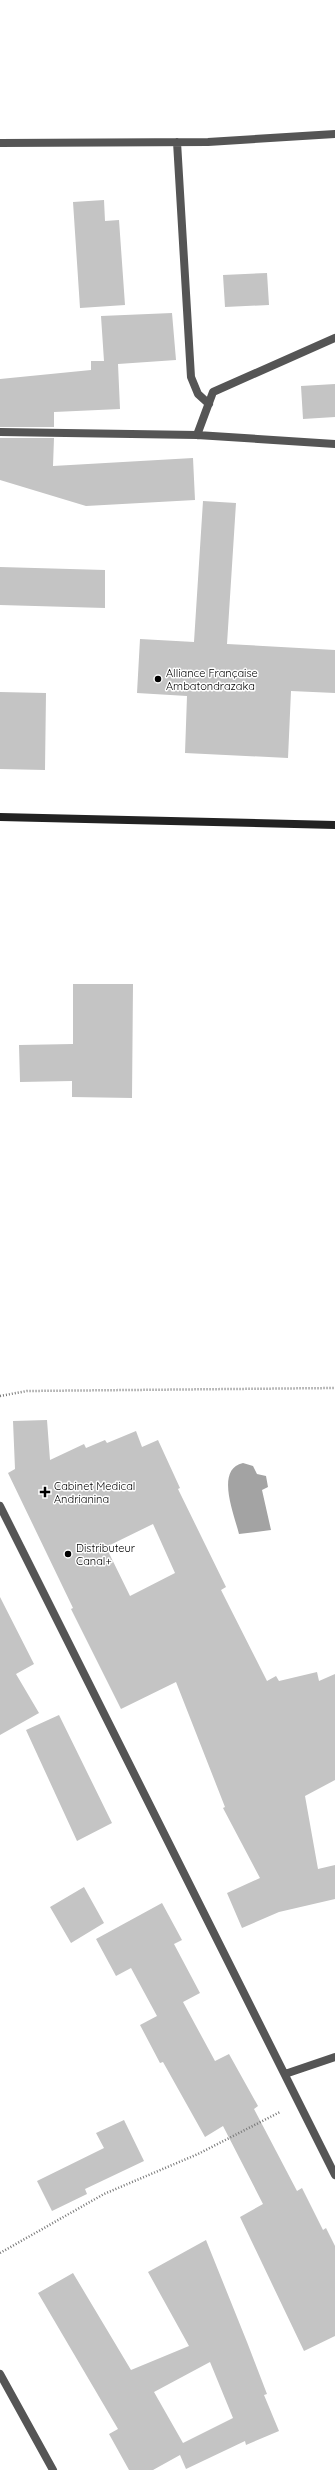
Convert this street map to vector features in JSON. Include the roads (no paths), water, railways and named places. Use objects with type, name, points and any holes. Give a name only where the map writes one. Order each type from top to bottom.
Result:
[{"type":"main road","points":[[0,817],[335,825]]},
{"type":"street","points":[[0,143],[177,142],[335,134]]},
{"type":"street","points":[[177,142],[191,377],[198,394],[208,404]]},
{"type":"street","points":[[197,435],[213,392],[335,338]]},
{"type":"street","points":[[0,432],[197,435],[335,444]]},
{"type":"street","points":[[0,1506],[335,2175]]},
{"type":"street","points":[[285,2074],[335,2057]]},
{"type":"street","points":[[0,2374],[53,2470]]},
{"type":"place","name":"Alliance Française Ambatondrazaka","points":[[158,679]]},
{"type":"place","name":"Cabinet Medical Andrianina","points":[[45,1492]]},
{"type":"place","name":"Distributeur Canal+","points":[[68,1554]]}]
